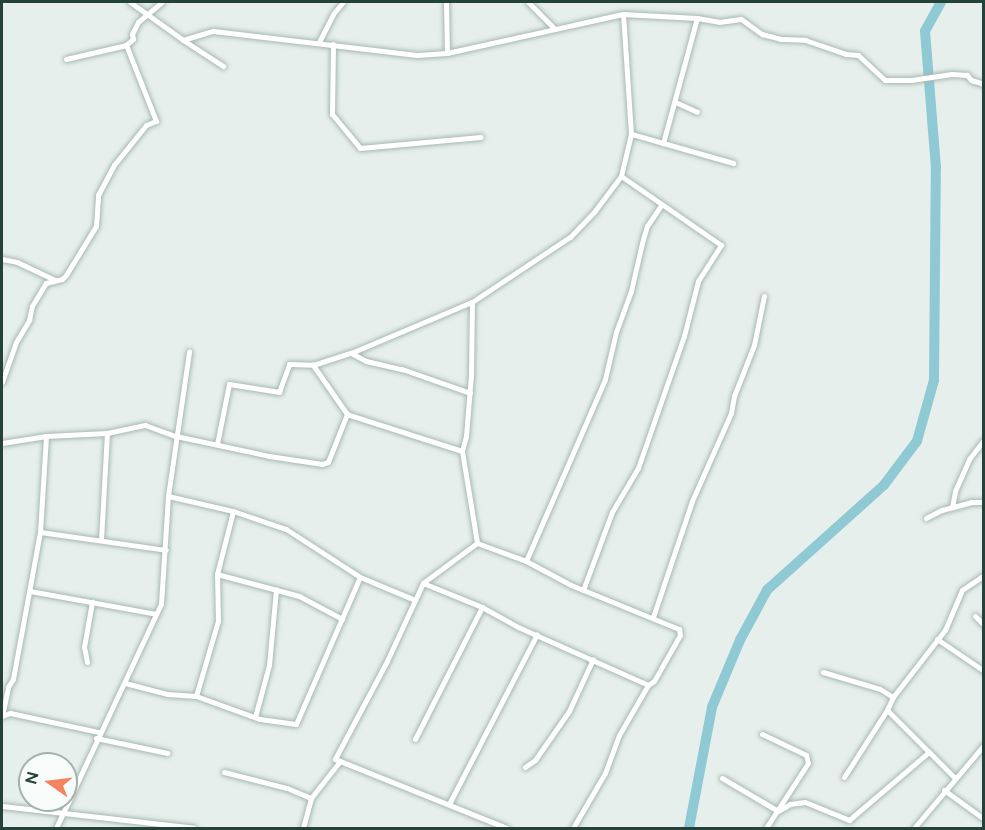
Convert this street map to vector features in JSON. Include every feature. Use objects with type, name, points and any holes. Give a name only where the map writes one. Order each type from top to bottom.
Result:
[{"type":"street","points":[[130,2],[145,15],[223,66]]},
{"type":"street","points":[[66,59],[126,45],[133,39],[132,34],[145,15],[162,2]]},
{"type":"street","points":[[319,42],[333,14],[343,2]]},
{"type":"street","points":[[446,2],[447,53]]},
{"type":"street","points":[[528,2],[554,28]]},
{"type":"street","points":[[183,40],[213,31],[417,55],[447,53],[623,14],[697,18],[719,22],[741,19],[762,34],[781,39],[805,40],[846,54],[858,55],[885,80],[903,81],[952,74],[967,75],[971,80],[984,84]]},
{"type":"street","points":[[217,444],[229,384],[279,392],[289,364],[313,365],[351,353],[472,302],[570,237],[594,213],[621,176],[631,134],[623,14]]},
{"type":"street","points":[[663,142],[697,18]]},
{"type":"street","points":[[333,44],[332,114],[360,148],[480,137]]},
{"type":"street","points":[[2,382],[32,306],[46,283],[62,279],[66,274],[96,226],[98,195],[114,165],[146,125],[156,121],[126,45]]},
{"type":"street","points":[[675,102],[697,112]]},
{"type":"street","points":[[631,134],[734,163]]},
{"type":"street","points":[[583,590],[612,512],[638,468],[684,336],[698,281],[721,245],[621,176]]},
{"type":"street","points":[[526,561],[605,379],[616,332],[632,291],[647,226],[661,204]]},
{"type":"street","points":[[2,259],[17,262],[55,280]]},
{"type":"street","points":[[653,617],[692,501],[731,413],[734,396],[754,345],[764,296]]},
{"type":"street","points":[[472,302],[470,393],[462,451],[477,543]]},
{"type":"street","points":[[56,828],[96,738],[125,683],[161,603],[168,496],[189,352]]},
{"type":"street","points":[[351,353],[366,362],[402,369],[470,393]]},
{"type":"street","points":[[313,365],[347,414],[462,451]]},
{"type":"street","points":[[2,443],[46,436],[107,433],[145,425],[176,436],[322,464],[328,462],[347,414]]},
{"type":"street","points":[[101,540],[107,433]]},
{"type":"street","points":[[2,716],[8,687],[13,680],[40,532],[46,436]]},
{"type":"street","points":[[952,507],[955,491],[969,459],[984,440]]},
{"type":"street","points":[[168,496],[233,511],[286,529],[360,577],[415,600]]},
{"type":"street","points":[[926,518],[952,507],[984,502]]},
{"type":"street","points":[[196,696],[218,621],[217,573],[233,511]]},
{"type":"street","points":[[40,532],[166,550]]},
{"type":"street","points":[[477,543],[526,561],[583,590],[677,627],[680,635],[620,735],[605,773],[573,828]]},
{"type":"street","points":[[477,543],[423,583],[335,759],[507,828]]},
{"type":"street","points":[[217,573],[299,596],[342,619]]},
{"type":"street","points":[[844,777],[893,697],[945,630],[962,590],[984,574]]},
{"type":"street","points":[[125,683],[167,694],[196,696],[255,717],[296,724],[360,577]]},
{"type":"street","points":[[423,583],[482,607],[518,627],[648,685]]},
{"type":"street","points":[[255,717],[269,665],[276,589]]},
{"type":"street","points":[[30,591],[156,614]]},
{"type":"street","points":[[87,662],[84,647],[92,602]]},
{"type":"street","points":[[415,739],[482,607]]},
{"type":"street","points":[[975,616],[984,625]]},
{"type":"street","points":[[449,804],[500,704],[524,664],[537,634]]},
{"type":"street","points":[[937,639],[984,671]]},
{"type":"street","points":[[525,767],[535,760],[560,726],[593,659]]},
{"type":"street","points":[[823,672],[880,689],[893,697]]},
{"type":"street","points":[[886,710],[954,777]]},
{"type":"street","points":[[2,716],[10,713],[99,732]]},
{"type":"street","points":[[762,734],[806,755],[808,763],[766,828]]},
{"type":"street","points":[[96,738],[167,753]]},
{"type":"street","points":[[914,828],[954,777],[984,745]]},
{"type":"street","points":[[778,811],[790,804],[805,802],[849,820],[929,752]]},
{"type":"street","points":[[303,828],[311,798],[340,761]]},
{"type":"street","points":[[224,772],[287,788],[311,798]]},
{"type":"street","points":[[722,778],[778,811]]},
{"type":"street","points":[[944,790],[984,819]]},
{"type":"street","points":[[2,806],[194,828]]},
{"type":"waterway","points":[[689,828],[712,707],[740,640],[767,590],[884,485],[917,441],[934,380],[936,168],[925,31],[941,2]]}]
